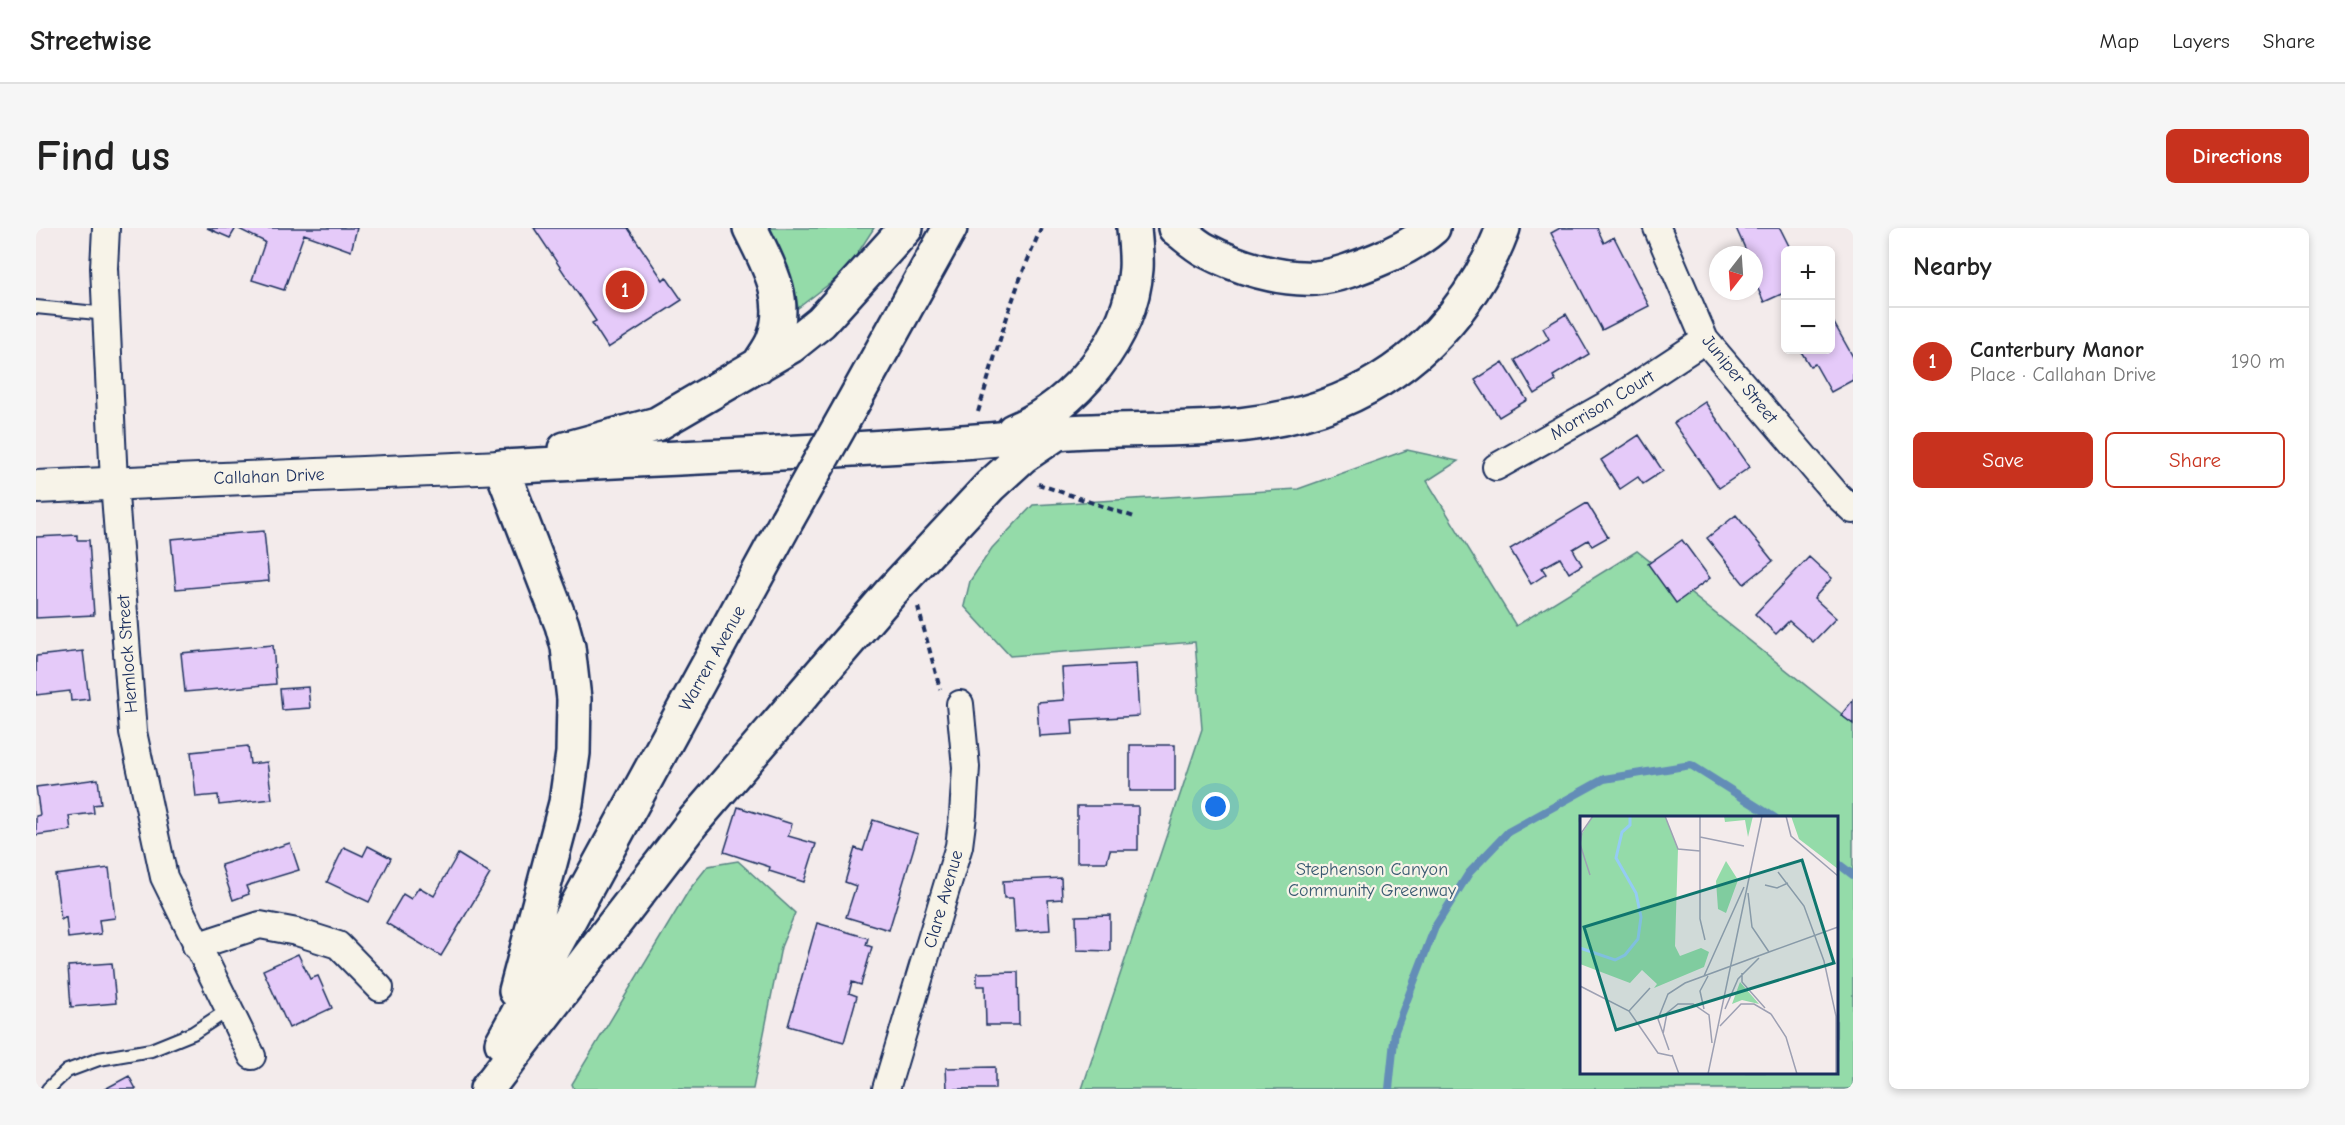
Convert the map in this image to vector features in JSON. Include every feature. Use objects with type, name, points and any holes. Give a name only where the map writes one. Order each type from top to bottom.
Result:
[{"type":"main road","points":[[750,228],[772,274],[779,298],[779,318],[774,339],[758,366]]},
{"type":"main road","points":[[501,467],[657,424],[758,366],[806,336],[906,228]]},
{"type":"main road","name":"Warren Avenue","points":[[476,1089],[787,520],[950,228]]},
{"type":"main road","points":[[984,440],[1049,413],[1074,392],[1106,351],[1120,326],[1129,302],[1136,271],[1134,228]]},
{"type":"main road","points":[[1175,228],[1204,250],[1239,264],[1274,275],[1315,278],[1351,270],[1394,253],[1421,238],[1432,228]]},
{"type":"main road","points":[[501,467],[984,440],[1060,432],[1214,427],[1258,422],[1302,413],[1338,401],[1405,364],[1430,343],[1476,286],[1503,228]]},
{"type":"main road","points":[[487,1089],[693,822],[891,592],[990,486],[1030,450],[1060,432]]},
{"type":"main road","points":[[501,467],[562,625],[572,674],[575,725],[566,803],[503,1042]]},
{"type":"street","name":"Hemlock Street","points":[[106,228],[104,268],[114,482],[133,732],[164,877],[252,1056]]},
{"type":"street","name":"Juniper Street","points":[[1657,228],[1705,340],[1836,494],[1853,510]]},
{"type":"street","name":"Morrison Court","points":[[1496,467],[1608,404],[1705,340]]},
{"type":"street","name":"Callahan Drive","points":[[36,487],[501,467]]},
{"type":"street","name":"Clare Avenue","points":[[886,1089],[950,879],[963,818],[966,767],[951,701]]},
{"type":"street","points":[[196,946],[260,926],[297,932],[338,945],[380,988]]},
{"type":"lane","points":[[36,307],[107,314]]},
{"type":"lane","points":[[48,1089],[67,1071],[99,1059],[150,1050],[193,1034],[228,1010]]},
{"type":"path","points":[[984,440],[977,415],[994,355],[1041,228]]},
{"type":"path","points":[[1036,483],[1134,517]]},
{"type":"path","points":[[916,600],[932,653],[951,701]]},
{"type":"green space","points":[[766,228],[874,228],[846,271],[798,308],[794,286]]},
{"type":"green space","name":"Stephenson Canyon Community Greenway","points":[[1407,450],[1458,461],[1427,481],[1516,626],[1637,551],[1853,723],[1853,1089],[1082,1089],[1202,729],[1195,642],[1010,656],[964,606],[970,581],[992,548],[1033,505],[1298,489]]},
{"type":"green space","points":[[738,861],[795,913],[781,947],[753,1089],[574,1089],[572,1084],[689,890],[708,866]]},
{"type":"building","points":[[207,228],[236,228],[230,238]]},
{"type":"building","points":[[237,228],[357,228],[351,251],[304,234],[284,290],[252,280],[265,242]]},
{"type":"building","points":[[534,228],[628,228],[663,280],[666,277],[682,300],[608,348],[592,323],[596,321]]},
{"type":"building","points":[[1560,228],[1597,228],[1604,243],[1614,237],[1649,306],[1602,330],[1551,233]]},
{"type":"building","points":[[1736,228],[1780,228],[1789,246],[1781,246],[1781,294],[1764,302],[1763,246],[1744,246]]},
{"type":"building","points":[[1566,314],[1589,354],[1553,376],[1556,381],[1535,394],[1515,360],[1549,339],[1543,328]]},
{"type":"building","points":[[1835,325],[1853,357],[1853,380],[1831,392],[1815,364],[1810,366],[1802,354],[1835,354]]},
{"type":"building","points":[[1503,362],[1527,400],[1499,417],[1475,380]]},
{"type":"building","points":[[1705,402],[1750,467],[1719,488],[1674,423]]},
{"type":"building","points":[[1639,435],[1663,471],[1643,484],[1638,477],[1620,489],[1601,460]]},
{"type":"building","points":[[1587,503],[1608,537],[1592,546],[1588,540],[1573,549],[1582,565],[1569,573],[1560,558],[1542,568],[1546,574],[1531,584],[1510,549]]},
{"type":"building","points":[[1736,515],[1773,561],[1744,584],[1707,538]]},
{"type":"building","points":[[264,531],[269,581],[176,589],[171,539]]},
{"type":"building","points":[[77,535],[77,540],[89,540],[94,615],[36,618],[36,537]]},
{"type":"building","points":[[1682,540],[1710,578],[1676,603],[1648,564]]},
{"type":"building","points":[[1809,557],[1832,578],[1814,598],[1836,618],[1813,642],[1789,621],[1776,634],[1755,614]]},
{"type":"building","points":[[273,645],[276,684],[185,692],[181,653]]},
{"type":"building","points":[[83,651],[89,699],[71,701],[70,691],[36,695],[36,656]]},
{"type":"building","points":[[1136,664],[1139,716],[1072,720],[1073,734],[1039,736],[1037,702],[1064,700],[1062,668]]},
{"type":"building","points":[[308,687],[310,708],[282,710],[280,689]]},
{"type":"building","points":[[1853,700],[1853,724],[1841,715]]},
{"type":"building","points":[[1130,745],[1175,745],[1175,791],[1130,791]]},
{"type":"building","points":[[248,746],[250,764],[267,762],[272,799],[219,805],[218,795],[196,797],[191,752]]},
{"type":"building","points":[[98,779],[101,804],[93,805],[94,813],[69,816],[71,830],[36,835],[36,816],[40,815],[36,787]]},
{"type":"building","points":[[1077,806],[1138,806],[1138,850],[1110,850],[1107,862],[1077,862]]},
{"type":"building","points":[[738,807],[792,824],[788,836],[816,844],[804,882],[769,871],[770,867],[724,852]]},
{"type":"building","points":[[873,820],[918,834],[889,930],[846,917],[856,886],[845,882],[855,848],[863,851]]},
{"type":"building","points":[[290,843],[299,870],[246,886],[249,894],[233,900],[221,865]]},
{"type":"building","points":[[368,846],[391,858],[369,902],[327,882],[344,847],[363,856]]},
{"type":"building","points":[[458,854],[490,874],[441,956],[386,923],[403,894],[411,899],[419,887],[434,896]]},
{"type":"building","points":[[109,868],[115,918],[99,920],[101,934],[68,938],[66,917],[61,920],[55,875]]},
{"type":"building","points":[[1061,878],[1062,899],[1048,900],[1050,930],[1015,932],[1013,898],[1004,898],[1003,881]]},
{"type":"building","points":[[1110,915],[1110,951],[1077,950],[1076,916]]},
{"type":"building","points":[[817,923],[868,938],[866,945],[872,947],[861,985],[852,982],[849,993],[857,996],[844,1042],[788,1026]]},
{"type":"building","points":[[298,954],[310,979],[318,976],[332,1008],[289,1028],[263,970]]},
{"type":"building","points":[[112,963],[116,1003],[71,1007],[68,966]]},
{"type":"building","points":[[1018,972],[1019,1025],[986,1025],[985,986],[977,986],[977,973]]},
{"type":"building","points":[[995,1067],[995,1089],[947,1089],[946,1068]]},
{"type":"building","points":[[129,1076],[136,1089],[105,1089]]},
{"type":"waterway","points":[[1389,1089],[1395,1031],[1435,927],[1469,873],[1508,832],[1604,779],[1691,765],[1772,816]]},
{"type":"waterway","points":[[1838,864],[1853,875]]},
{"type":"place","name":"Canterbury Manor","points":[[625,290]]}]
